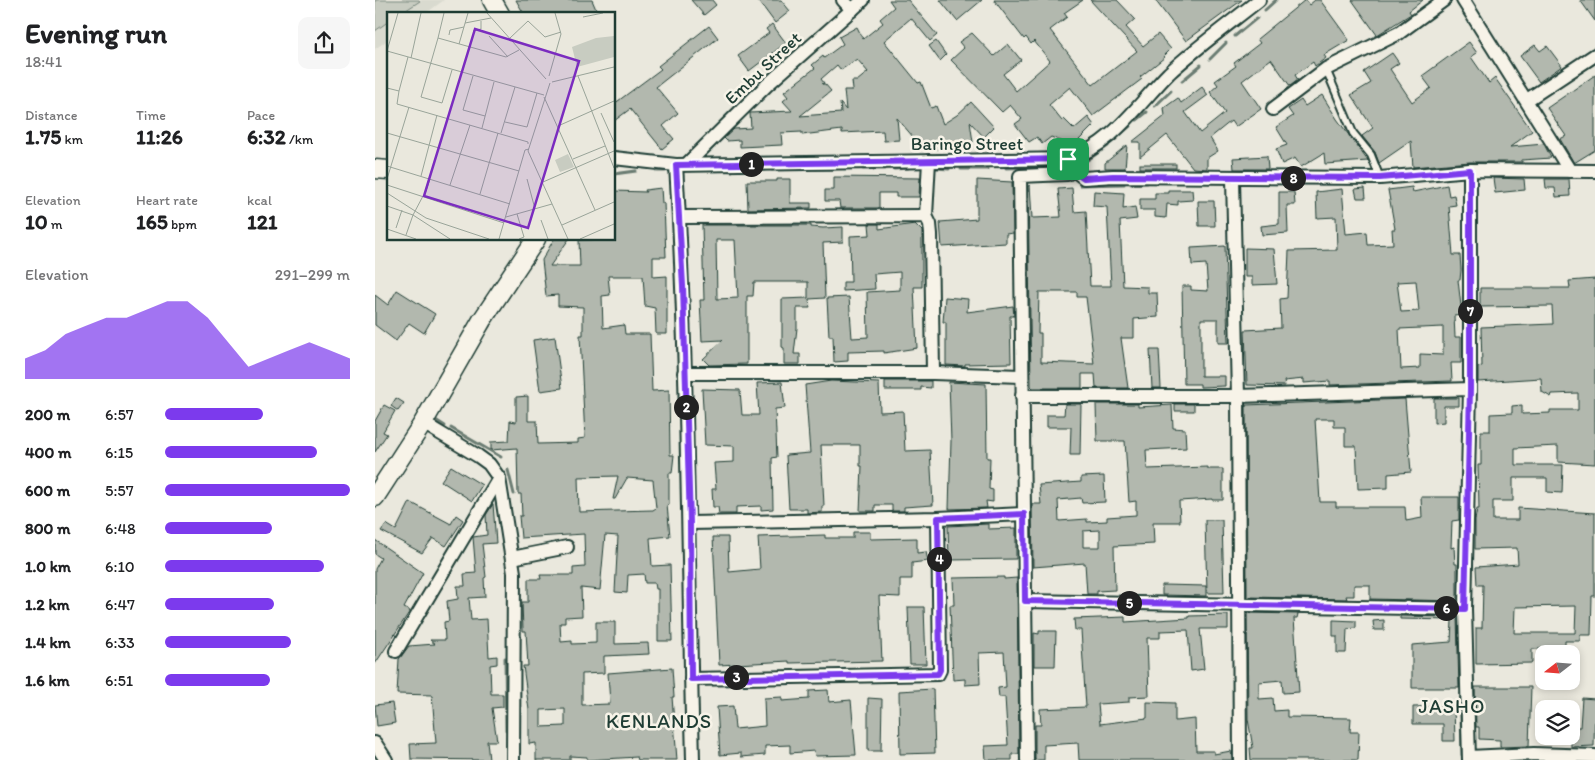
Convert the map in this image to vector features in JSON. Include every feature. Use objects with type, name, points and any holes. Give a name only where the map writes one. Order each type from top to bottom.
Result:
[{"type":"street","points":[[492,0],[499,12]]},
{"type":"street","name":"Embu Street","points":[[682,164],[767,85],[848,5],[863,0]]},
{"type":"street","name":"Baringo Street","points":[[615,159],[682,164],[929,162],[1071,164],[1107,138],[1171,72],[1259,0]]},
{"type":"street","points":[[1273,109],[1326,69],[1399,33],[1444,0]]},
{"type":"street","points":[[1463,0],[1570,171]]},
{"type":"street","points":[[1527,100],[1595,55]]},
{"type":"street","points":[[929,162],[926,216],[930,224],[931,234],[933,373]]},
{"type":"street","points":[[682,164],[679,217],[683,286],[684,373],[690,524],[693,760]]},
{"type":"street","points":[[1027,760],[1019,176],[1067,174],[1071,164],[1084,178],[1113,176],[1233,179],[1380,178],[1470,170],[1595,171]]},
{"type":"street","points":[[1470,170],[1470,389],[1465,609],[1469,759],[1534,754],[1595,756]]},
{"type":"street","points":[[1233,179],[1238,396],[1237,605],[1240,760]]},
{"type":"street","points":[[679,217],[926,216]]},
{"type":"street","points":[[375,497],[423,424],[482,320],[535,240]]},
{"type":"street","points":[[684,373],[933,373],[1021,376]]},
{"type":"street","points":[[1022,396],[1238,396],[1470,389]]},
{"type":"street","points":[[423,424],[478,456],[489,464],[499,478],[512,558],[513,760]]},
{"type":"street","points":[[396,651],[499,478]]},
{"type":"street","points":[[690,524],[1024,514]]},
{"type":"street","points":[[691,679],[938,674],[940,670],[938,518]]},
{"type":"street","points":[[512,558],[567,547]]},
{"type":"street","points":[[1025,601],[1465,609]]},
{"type":"street","points":[[375,743],[386,760]]},
{"type":"lane","points":[[1326,69],[1353,133],[1371,155],[1380,178]]},
{"type":"shaded area","points":[[375,0],[444,0],[428,12],[387,12],[387,40],[375,49]]},
{"type":"shaded area","points":[[375,0],[420,1],[403,12],[387,12],[387,22],[375,31]]},
{"type":"building","points":[[516,0],[592,0],[597,12],[523,12]]},
{"type":"building","points":[[691,0],[712,0],[716,5],[704,15]]},
{"type":"building","points":[[758,0],[781,0],[790,11],[775,23]]},
{"type":"building","points":[[889,0],[908,0],[937,35],[930,41],[911,18],[884,41],[918,83],[921,82],[931,108],[936,106],[943,124],[957,115],[971,102],[994,127],[984,137],[970,122],[973,142],[925,151],[897,118],[899,140],[884,141],[883,131],[842,133],[842,130],[802,135],[802,132],[781,133],[782,145],[740,147],[740,140],[727,141],[724,138],[734,129],[751,128],[750,113],[792,111],[783,101],[788,97],[784,92],[815,68],[812,65],[823,56],[824,58],[843,44],[839,37],[857,27],[863,39],[883,23],[880,19],[894,7]],"holes":[[[857,59],[868,72],[857,81],[852,81],[853,90],[844,90],[846,110],[840,103],[841,113],[800,116],[831,91],[825,84],[822,84],[824,83],[821,79],[837,65],[841,70]]]},
{"type":"building","points":[[940,0],[982,0],[957,21]]},
{"type":"building","points":[[994,0],[1083,0],[1064,13],[1067,17],[1050,30],[1093,85],[1137,51],[1090,0],[1117,0],[1135,19],[1126,27],[1143,46],[1158,34],[1171,49],[1165,57],[1140,77],[1142,79],[1093,116],[1070,87],[1049,105],[1062,121],[1064,119],[1074,129],[1088,117],[1094,125],[1077,142],[1066,143],[1051,137],[1042,144],[1037,137],[1029,142],[1015,124],[1022,119],[1010,105],[1002,112],[951,60],[964,48],[959,42],[972,33],[994,56],[1008,44],[1021,60],[1003,74],[1016,91],[1050,61],[1034,41],[1031,44],[1026,37],[1024,39]]},
{"type":"building","points":[[1155,0],[1242,0],[1186,41]]},
{"type":"building","points":[[1305,0],[1309,5],[1315,0],[1320,0],[1349,40],[1324,55],[1326,58],[1315,66],[1313,62],[1295,75],[1298,80],[1290,86],[1271,59],[1242,81],[1261,109],[1235,127],[1231,121],[1210,138],[1218,151],[1207,158],[1207,169],[1193,168],[1167,135],[1140,157],[1140,142],[1132,142],[1165,116],[1164,108],[1178,98],[1181,103],[1202,87],[1208,95],[1185,112],[1200,133],[1225,113],[1210,92],[1218,85],[1215,81],[1236,66],[1234,63],[1260,43],[1257,39]]},
{"type":"building","points":[[1352,0],[1423,0],[1409,11],[1411,14],[1377,35]]},
{"type":"building","points":[[1580,0],[1595,0],[1595,21]]},
{"type":"building","points":[[772,24],[786,43],[749,71],[738,56],[769,33],[766,29]]},
{"type":"building","points":[[709,26],[718,38],[656,87],[678,113],[663,126],[674,139],[662,149],[630,109],[615,120],[615,103],[661,69],[658,66]]},
{"type":"building","points":[[936,41],[946,55],[940,61],[929,46]]},
{"type":"building","points":[[1469,42],[1477,53],[1471,57],[1489,83],[1495,78],[1532,131],[1510,147],[1544,144],[1551,158],[1522,160],[1522,162],[1470,162],[1413,167],[1411,141],[1379,163],[1375,152],[1362,136],[1373,128],[1351,95],[1371,83],[1364,72],[1392,53],[1399,63],[1390,69],[1412,102],[1431,88],[1422,76]]},
{"type":"building","points":[[1535,45],[1540,51],[1547,46],[1562,66],[1539,82],[1520,56]]},
{"type":"building","points":[[1595,75],[1595,150],[1574,163],[1560,139],[1566,136],[1547,108]]},
{"type":"building","points":[[1322,95],[1368,161],[1325,164],[1324,153],[1301,167],[1295,158],[1282,164],[1276,149],[1287,145],[1276,127],[1293,116],[1288,109],[1301,100],[1305,106]]},
{"type":"building","points":[[1127,145],[1125,168],[1105,168],[1105,163]]},
{"type":"building","points":[[1267,156],[1268,169],[1234,169],[1233,158]]},
{"type":"building","points":[[1140,164],[1176,164],[1176,168],[1140,168]]},
{"type":"building","points":[[834,177],[920,178],[919,197],[896,197],[896,193],[879,193],[879,208],[840,208],[839,201],[825,201],[825,190],[834,190]]},
{"type":"building","points":[[1493,178],[1524,179],[1525,190],[1495,193]]},
{"type":"building","points":[[777,179],[790,179],[790,203],[811,203],[811,208],[748,209],[747,181],[777,181]]},
{"type":"building","points":[[1545,179],[1569,179],[1570,196],[1556,197],[1555,188],[1546,188]]},
{"type":"building","points":[[977,180],[1012,182],[1013,233],[1006,234],[1006,243],[942,247],[940,222],[977,219]]},
{"type":"building","points":[[1030,185],[1032,218],[1061,217],[1058,189],[1072,188],[1074,212],[1086,211],[1090,286],[1111,286],[1107,207],[1093,206],[1094,191],[1124,193],[1123,209],[1135,207],[1137,219],[1120,221],[1123,286],[1148,287],[1148,293],[1157,293],[1158,317],[1134,319],[1134,338],[1121,338],[1128,388],[1096,388],[1095,374],[1082,374],[1082,388],[1033,388],[1031,386],[1028,186]],"holes":[[[1039,292],[1077,292],[1077,297],[1086,297],[1094,364],[1041,362],[1041,333],[1038,333]]]},
{"type":"building","points":[[1447,185],[1449,196],[1454,195],[1456,205],[1449,206],[1453,255],[1460,255],[1461,270],[1460,280],[1458,280],[1462,315],[1454,316],[1455,337],[1461,337],[1461,363],[1451,363],[1452,381],[1330,385],[1330,381],[1304,383],[1304,379],[1284,381],[1285,386],[1247,385],[1245,330],[1281,328],[1280,299],[1287,298],[1289,251],[1337,250],[1336,217],[1317,218],[1316,192],[1342,189],[1346,234],[1367,232],[1368,245],[1393,244],[1392,229],[1395,229],[1388,190],[1412,187],[1413,192]],"holes":[[[1416,281],[1419,311],[1401,312],[1397,282]],[[1443,327],[1443,355],[1420,354],[1420,368],[1401,369],[1399,329]]]},
{"type":"building","points":[[661,188],[662,203],[664,203],[666,257],[653,257],[653,277],[667,276],[667,334],[656,334],[655,308],[645,306],[643,276],[608,276],[610,295],[602,296],[603,328],[624,325],[625,334],[650,334],[652,391],[669,390],[670,455],[674,455],[672,473],[669,473],[669,505],[667,505],[670,536],[650,538],[652,566],[670,565],[672,641],[658,641],[658,589],[656,589],[655,583],[645,583],[644,574],[628,575],[627,593],[615,592],[618,536],[605,535],[600,590],[581,588],[582,616],[565,617],[565,623],[560,623],[561,642],[572,641],[572,644],[596,643],[596,622],[615,622],[615,644],[648,643],[649,654],[604,656],[604,673],[582,674],[582,705],[610,704],[608,673],[672,668],[674,697],[672,697],[677,760],[638,760],[637,757],[587,760],[587,757],[570,756],[570,760],[536,760],[536,743],[529,744],[529,710],[523,666],[528,666],[526,631],[523,631],[522,602],[528,602],[528,579],[541,579],[540,575],[573,575],[573,568],[585,567],[584,534],[521,538],[519,516],[522,516],[521,494],[518,494],[517,448],[491,450],[491,442],[509,441],[510,421],[516,422],[516,397],[528,396],[528,421],[537,421],[538,444],[578,443],[578,439],[585,438],[580,335],[583,335],[583,307],[558,306],[558,295],[546,296],[542,260],[553,240],[568,240],[550,266],[580,266],[579,240],[615,240],[615,191],[646,192],[645,190]],"holes":[[[618,476],[613,499],[615,499],[627,478],[653,480],[656,508],[653,510],[579,512],[578,477]],[[565,709],[565,726],[541,727],[541,710]]]},
{"type":"building","points":[[1365,188],[1366,198],[1357,198],[1355,189]]},
{"type":"building","points":[[1168,190],[1192,190],[1193,200],[1178,201],[1178,205],[1167,204],[1166,218],[1155,217],[1155,210],[1140,210],[1140,199],[1155,199],[1155,193],[1168,193]]},
{"type":"building","points":[[1279,192],[1294,192],[1295,205],[1287,205],[1288,233],[1262,235],[1261,226],[1279,224]]},
{"type":"building","points":[[1198,201],[1214,201],[1215,226],[1199,226]]},
{"type":"building","points":[[869,224],[879,224],[879,229],[915,224],[922,231],[922,287],[914,287],[917,348],[884,353],[884,351],[848,352],[848,361],[834,362],[833,336],[829,336],[827,298],[849,297],[852,338],[868,337],[867,292],[900,290],[900,272],[874,274],[875,289],[843,291],[843,282],[851,282],[850,236],[870,235]]},
{"type":"building","points":[[702,225],[811,225],[811,227],[823,228],[843,227],[843,242],[823,243],[825,298],[809,299],[810,308],[797,308],[794,354],[800,354],[800,364],[784,364],[782,299],[808,298],[808,282],[754,282],[753,296],[747,296],[747,364],[709,365],[703,359],[723,340],[702,341],[700,300],[704,300]],"holes":[[[716,240],[735,240],[738,298],[717,299]]]},
{"type":"building","points":[[1225,246],[1228,343],[1218,343],[1218,319],[1201,319],[1201,376],[1225,376],[1225,386],[1200,387],[1200,384],[1184,384],[1182,286],[1191,286],[1191,290],[1208,291],[1206,264],[1192,265],[1191,248]]},
{"type":"building","points":[[1245,248],[1274,249],[1277,284],[1252,285],[1252,277],[1245,277]]},
{"type":"building","points":[[1595,279],[1595,464],[1558,462],[1558,446],[1515,448],[1515,465],[1563,465],[1562,493],[1547,492],[1547,478],[1513,478],[1513,501],[1493,501],[1493,520],[1518,520],[1518,508],[1595,513],[1595,596],[1592,596],[1591,635],[1580,635],[1580,641],[1565,641],[1565,645],[1535,645],[1535,649],[1532,649],[1532,663],[1476,664],[1476,628],[1482,628],[1483,585],[1477,585],[1476,567],[1518,564],[1517,548],[1475,549],[1475,520],[1477,509],[1479,509],[1478,465],[1481,465],[1481,431],[1490,431],[1490,414],[1512,413],[1512,406],[1522,405],[1522,414],[1550,413],[1550,410],[1578,410],[1578,393],[1552,394],[1551,397],[1542,392],[1541,378],[1478,382],[1478,367],[1482,366],[1481,327],[1553,324],[1552,306],[1480,307],[1480,288],[1570,288],[1569,281]],"holes":[[[1576,606],[1575,633],[1514,633],[1515,607]]]},
{"type":"building","points":[[397,290],[435,314],[424,333],[409,323],[396,341],[375,325],[375,295],[388,305]]},
{"type":"building","points":[[945,297],[968,299],[967,312],[1013,306],[1014,316],[1010,316],[1011,363],[965,364],[965,366],[946,365],[946,322],[943,322]]},
{"type":"building","points":[[555,337],[562,388],[540,391],[533,340]]},
{"type":"building","points":[[1150,350],[1159,350],[1161,388],[1152,388]]},
{"type":"building","points":[[831,381],[879,383],[880,412],[903,411],[905,451],[930,450],[933,505],[904,507],[904,511],[892,511],[892,505],[875,505],[875,511],[860,511],[862,466],[860,466],[860,445],[821,445],[824,506],[822,506],[822,512],[807,513],[807,509],[789,509],[786,455],[810,453],[805,385]]},
{"type":"building","points":[[885,381],[931,381],[931,388],[921,387],[921,390],[885,390]]},
{"type":"building","points":[[782,382],[785,408],[775,409],[777,457],[772,458],[773,509],[761,510],[761,506],[736,507],[736,514],[719,514],[718,507],[713,507],[712,489],[716,489],[714,463],[734,462],[734,446],[705,445],[702,389],[740,390],[742,415],[759,415],[757,383]]},
{"type":"building","points":[[949,382],[986,384],[987,458],[990,458],[989,489],[993,490],[993,502],[986,501],[987,508],[949,509],[951,441]]},
{"type":"building","points":[[396,398],[404,403],[398,411],[391,406]]},
{"type":"building","points":[[1434,398],[1459,398],[1459,406],[1444,406],[1444,422],[1434,423]]},
{"type":"building","points":[[1405,399],[1411,472],[1388,474],[1388,488],[1358,489],[1356,446],[1345,446],[1345,427],[1334,427],[1334,419],[1315,419],[1320,502],[1336,502],[1336,507],[1405,507],[1406,521],[1422,518],[1421,497],[1459,497],[1459,520],[1452,521],[1451,548],[1454,547],[1455,564],[1457,564],[1457,601],[1370,599],[1370,585],[1354,585],[1354,596],[1346,596],[1347,599],[1247,597],[1246,405]]},
{"type":"building","points":[[1065,404],[1081,404],[1080,455],[1070,455],[1071,427],[1047,427],[1047,415],[1064,415]]},
{"type":"building","points":[[1096,404],[1138,404],[1138,407],[1172,405],[1173,428],[1185,429],[1186,448],[1146,450],[1147,469],[1208,467],[1208,469],[1223,469],[1223,500],[1179,501],[1180,522],[1153,522],[1154,544],[1114,546],[1115,590],[1097,591],[1097,594],[1087,594],[1085,563],[1033,567],[1032,504],[1041,504],[1039,485],[1081,482],[1081,477],[1104,476],[1105,502],[1082,503],[1081,498],[1058,500],[1059,521],[1087,519],[1087,522],[1107,521],[1107,517],[1136,515],[1136,501],[1129,502],[1125,441],[1097,441]],"holes":[[[1100,530],[1100,547],[1083,547],[1083,531]]]},
{"type":"building","points":[[1175,404],[1194,404],[1194,411],[1175,411]]},
{"type":"building","points":[[384,405],[395,411],[383,432],[387,434],[375,452],[375,421]]},
{"type":"building","points":[[451,466],[482,485],[472,501],[441,481]]},
{"type":"building","points":[[410,502],[451,524],[456,515],[463,520],[446,546],[433,538],[422,553],[381,531],[386,524],[396,530]]},
{"type":"building","points":[[493,504],[496,543],[482,544],[486,577],[484,578],[485,597],[469,598],[471,620],[487,619],[489,657],[497,656],[497,664],[490,665],[491,694],[503,694],[503,707],[492,708],[497,741],[487,741],[489,760],[411,759],[410,744],[436,743],[432,695],[397,694],[399,659],[409,646],[435,644],[430,640],[445,640],[444,622],[449,621],[447,601],[458,599],[457,586],[465,586],[464,574],[476,573],[473,537],[487,535],[486,515]]},
{"type":"building","points":[[1205,520],[1222,520],[1224,593],[1207,593]]},
{"type":"building","points":[[988,524],[988,529],[1016,528],[1016,559],[949,560],[948,526]]},
{"type":"building","points":[[853,532],[870,532],[870,539],[917,538],[917,553],[926,552],[928,561],[912,563],[912,579],[900,579],[900,597],[879,596],[882,661],[789,663],[789,661],[719,665],[713,537],[728,537],[729,572],[760,569],[758,537],[825,535],[825,538],[853,538]]},
{"type":"building","points":[[375,540],[423,573],[404,608],[410,611],[375,664],[375,569],[381,558],[375,554]]},
{"type":"building","points":[[1004,577],[1004,579],[1017,578],[1019,754],[1012,754],[1012,760],[986,760],[985,746],[1008,745],[1005,697],[999,697],[998,688],[1006,687],[1004,652],[979,653],[980,684],[965,685],[965,679],[953,680],[950,605],[954,605],[953,578]]},
{"type":"building","points":[[1162,585],[1206,586],[1206,596],[1162,595]]},
{"type":"building","points":[[908,607],[924,607],[926,664],[910,664]]},
{"type":"building","points":[[1247,613],[1298,614],[1297,618],[1294,618],[1299,692],[1283,693],[1282,680],[1259,682],[1259,699],[1273,698],[1274,711],[1287,710],[1287,717],[1351,718],[1350,732],[1359,732],[1358,760],[1251,760],[1250,748],[1253,748],[1248,719]]},
{"type":"building","points":[[1228,615],[1228,629],[1200,629],[1204,669],[1191,671],[1188,630],[1160,631],[1160,638],[1147,638],[1149,696],[1129,697],[1129,702],[1098,704],[1100,724],[1147,718],[1147,702],[1175,703],[1175,721],[1195,719],[1196,751],[1214,751],[1214,754],[1231,751],[1232,760],[1079,760],[1078,743],[1044,745],[1044,760],[1035,760],[1035,725],[1041,725],[1040,709],[1086,707],[1081,630],[1075,630],[1074,619],[1125,617],[1125,622],[1189,618],[1189,616]]},
{"type":"building","points":[[1400,616],[1457,617],[1459,688],[1412,688],[1412,645],[1451,642],[1452,620],[1400,619]]},
{"type":"building","points":[[1333,620],[1356,621],[1356,628],[1347,629],[1346,653],[1337,653],[1337,636],[1333,636]]},
{"type":"building","points":[[1384,620],[1384,630],[1374,630],[1373,621]]},
{"type":"building","points":[[1039,631],[1056,631],[1055,666],[1034,666],[1034,633],[1039,634]]},
{"type":"building","points":[[1475,687],[1531,687],[1529,746],[1500,747],[1500,740],[1479,739],[1479,727],[1476,727]]},
{"type":"building","points":[[933,689],[935,753],[900,754],[899,691]]},
{"type":"building","points":[[828,690],[829,702],[851,700],[856,755],[815,756],[814,751],[790,753],[790,745],[765,746],[765,755],[741,757],[741,753],[720,755],[717,707],[733,706],[735,729],[765,726],[764,698],[782,697],[782,701],[809,699],[809,691]]},
{"type":"building","points":[[868,698],[882,699],[881,751],[868,751]]},
{"type":"building","points":[[1582,698],[1595,699],[1594,746],[1571,747],[1571,745],[1580,745]]},
{"type":"building","points":[[392,703],[395,723],[377,726],[375,705]]},
{"type":"building","points":[[1454,706],[1455,741],[1443,741],[1443,724],[1413,724],[1413,707]]},
{"type":"waterway","points":[[1265,10],[1276,0]]},
{"type":"waterway","points":[[1235,36],[1257,18]]},
{"type":"waterway","points":[[1210,59],[1226,43]]},
{"type":"waterway","points":[[1582,71],[1595,63]]},
{"type":"waterway","points":[[1182,81],[1201,65]]},
{"type":"waterway","points":[[1155,106],[1171,91]]},
{"type":"waterway","points":[[1137,120],[1147,112]]},
{"type":"waterway","points":[[1115,139],[1130,126]]},
{"type":"waterway","points":[[1086,161],[1108,146]]},
{"type":"waterway","points":[[1006,168],[1067,166]]},
{"type":"waterway","points":[[894,169],[908,168]]},
{"type":"waterway","points":[[936,168],[949,169]]},
{"type":"waterway","points":[[772,170],[784,169]]},
{"type":"waterway","points":[[815,169],[835,169]]},
{"type":"waterway","points":[[863,169],[885,169]]},
{"type":"waterway","points":[[961,169],[988,169]]},
{"type":"waterway","points":[[724,170],[732,171]]},
{"type":"waterway","points":[[739,170],[764,170]]},
{"type":"waterway","points":[[615,174],[636,171]]},
{"type":"waterway","points":[[657,171],[665,171]]},
{"type":"waterway","points":[[1131,184],[1147,183]]},
{"type":"waterway","points":[[1080,185],[1124,184]]},
{"type":"waterway","points":[[486,331],[515,286]]},
{"type":"waterway","points":[[464,368],[480,341]]},
{"type":"waterway","points":[[434,419],[445,426]]},
{"type":"waterway","points":[[451,428],[501,457]]},
{"type":"waterway","points":[[508,470],[514,494]]},
{"type":"waterway","points":[[505,658],[506,730]]},
{"type":"waterway","points":[[1460,707],[1461,693]]},
{"type":"waterway","points":[[1461,714],[1462,755]]},
{"type":"district","name":"JASHO","points":[[1452,706]]},
{"type":"district","name":"KENLANDS","points":[[659,721]]},
{"type":"route","points":[[1068,159],[1073,170],[1084,178],[1113,176],[1233,179],[1380,178],[1470,170],[1470,389],[1465,609],[1025,601],[1024,514],[938,518],[940,670],[938,674],[691,679],[690,524],[684,373],[683,286],[676,165],[1068,159]]}]
